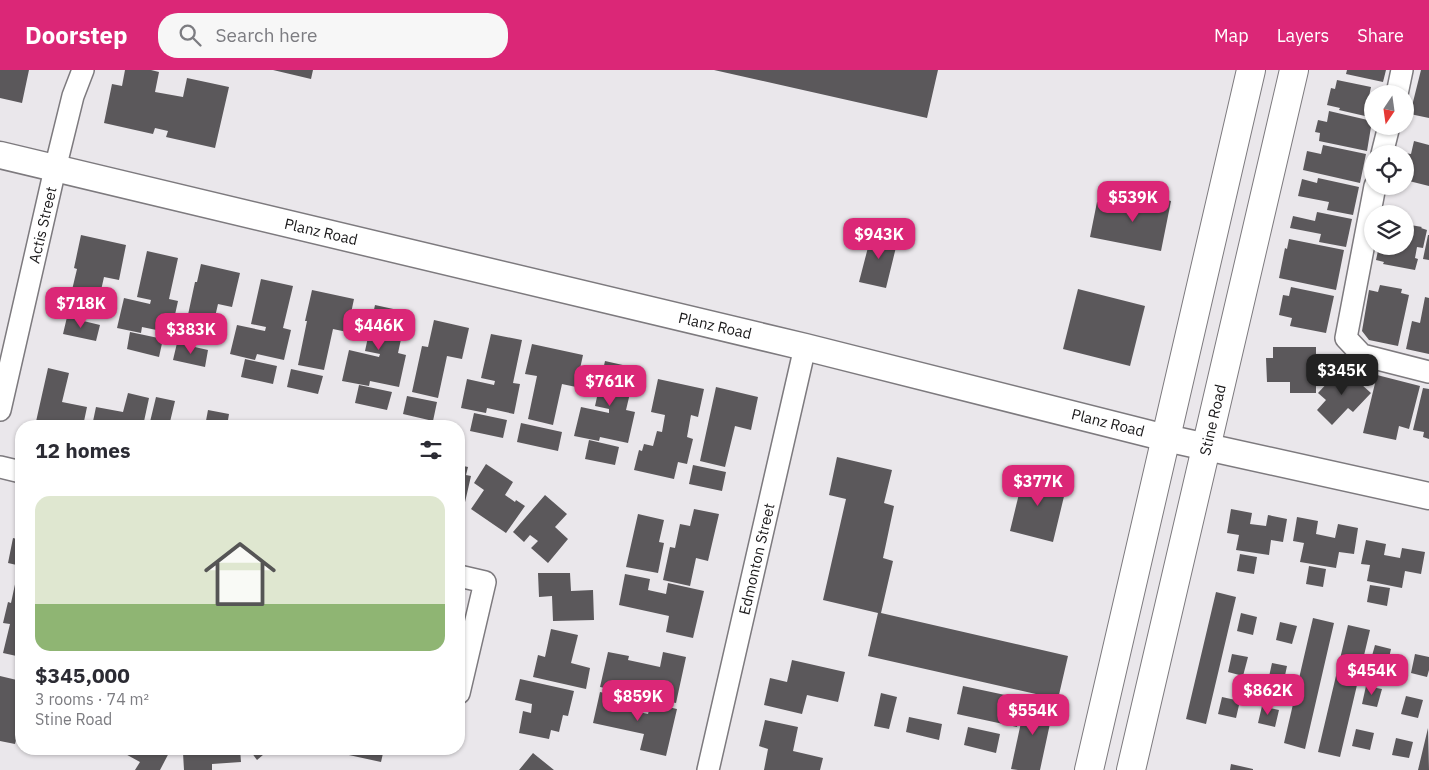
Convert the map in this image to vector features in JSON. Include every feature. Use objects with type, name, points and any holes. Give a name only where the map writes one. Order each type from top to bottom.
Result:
[{"type":"main road","points":[[1089,770],[1251,70]]},
{"type":"main road","name":"Stine Road","points":[[1131,770],[1294,70]]},
{"type":"street","name":"Actis Street","points":[[0,410],[55,169],[73,96],[83,70]]},
{"type":"street","points":[[1399,85],[1402,70]]},
{"type":"street","name":"Planz Road","points":[[0,156],[805,347],[1166,438],[1429,496]]},
{"type":"street","points":[[1372,195],[1346,338],[1362,356],[1429,372]]},
{"type":"street","name":"Edmonton Street","points":[[708,770],[805,347]]},
{"type":"street","points":[[0,467],[15,471]]},
{"type":"street","points":[[465,577],[485,582],[465,667]]},
{"type":"building","points":[[0,70],[29,70],[22,103],[0,98]]},
{"type":"building","points":[[125,70],[151,70],[159,72],[155,92],[183,97],[187,78],[229,87],[215,148],[166,137],[168,131],[155,128],[153,134],[104,123],[112,84],[122,86]]},
{"type":"building","points":[[273,70],[313,70],[311,79]]},
{"type":"building","points":[[714,70],[938,70],[927,118]]},
{"type":"building","points":[[1347,70],[1386,70],[1383,82],[1346,74]]},
{"type":"building","points":[[1421,70],[1429,70],[1429,118],[1414,115],[1414,98]]},
{"type":"building","points":[[1337,80],[1364,86],[1364,116],[1327,105],[1331,88],[1335,89]]},
{"type":"building","points":[[1329,111],[1364,119],[1364,135],[1370,135],[1368,145],[1364,145],[1364,150],[1319,141],[1320,133],[1315,132],[1318,120],[1327,122]]},
{"type":"building","points":[[1414,141],[1429,145],[1429,186],[1414,182]]},
{"type":"building","points":[[1323,145],[1364,154],[1360,183],[1303,170],[1307,151],[1321,154]]},
{"type":"building","points":[[1318,178],[1359,187],[1353,215],[1327,210],[1329,202],[1298,196],[1302,179],[1317,183]]},
{"type":"building","points":[[1140,194],[1171,201],[1161,251],[1090,237],[1097,202],[1137,211]]},
{"type":"building","points":[[1317,212],[1352,219],[1346,247],[1319,242],[1321,234],[1290,228],[1293,216],[1315,221]]},
{"type":"building","points":[[1414,226],[1427,230],[1423,248],[1417,247],[1415,258],[1418,259],[1415,270],[1383,264],[1384,262],[1376,260],[1377,255],[1414,255]]},
{"type":"building","points":[[872,232],[898,239],[886,288],[859,282]]},
{"type":"building","points":[[81,235],[126,245],[119,280],[104,277],[95,317],[67,311],[77,269],[74,268]]},
{"type":"building","points":[[1429,235],[1429,260],[1423,259]]},
{"type":"building","points":[[1289,239],[1344,250],[1336,290],[1279,278],[1285,248],[1287,249]]},
{"type":"building","points":[[147,251],[178,258],[169,299],[178,301],[171,333],[142,327],[141,333],[117,328],[124,298],[150,304],[151,300],[137,297]]},
{"type":"building","points":[[201,264],[240,273],[232,307],[218,304],[209,343],[183,338],[195,282],[197,282]]},
{"type":"building","points":[[261,279],[293,286],[283,328],[291,330],[284,360],[257,354],[255,360],[230,354],[237,325],[265,331],[266,327],[251,324]]},
{"type":"building","points":[[1380,285],[1402,289],[1401,293],[1409,295],[1398,346],[1369,340],[1362,331],[1369,290],[1378,292]]},
{"type":"building","points":[[1291,287],[1334,296],[1326,333],[1290,326],[1292,318],[1279,315],[1283,295],[1289,296]]},
{"type":"building","points":[[1078,289],[1145,306],[1130,366],[1063,349]]},
{"type":"building","points":[[312,290],[354,299],[347,332],[333,329],[324,370],[298,365]]},
{"type":"building","points":[[1425,297],[1429,298],[1429,354],[1406,349],[1412,321],[1420,323]]},
{"type":"building","points":[[375,305],[407,312],[398,353],[406,355],[399,387],[370,381],[369,386],[342,381],[349,350],[379,357],[380,354],[365,351]]},
{"type":"building","points":[[67,317],[100,325],[96,341],[63,334]]},
{"type":"building","points":[[434,320],[469,328],[462,359],[447,356],[438,398],[412,392],[422,346],[428,347]]},
{"type":"building","points":[[130,332],[163,339],[159,357],[127,349]]},
{"type":"building","points":[[491,334],[522,340],[513,383],[520,384],[514,414],[487,408],[486,413],[461,408],[467,379],[494,385],[495,381],[481,378]]},
{"type":"building","points":[[177,343],[208,350],[205,367],[173,360]]},
{"type":"building","points":[[532,344],[583,355],[576,387],[562,384],[553,425],[528,419],[537,376],[525,374]]},
{"type":"building","points":[[1273,347],[1316,347],[1316,393],[1290,393],[1290,382],[1267,382],[1266,358],[1273,358]]},
{"type":"building","points":[[245,359],[277,366],[273,384],[241,377]]},
{"type":"building","points":[[605,361],[636,368],[626,410],[635,412],[628,443],[600,437],[599,441],[574,436],[581,407],[609,413],[609,409],[595,406]]},
{"type":"building","points":[[1342,367],[1371,393],[1353,412],[1348,408],[1332,425],[1317,410],[1326,400],[1318,393]]},
{"type":"building","points":[[48,368],[69,373],[62,402],[87,407],[84,420],[36,420]]},
{"type":"building","points":[[291,369],[323,376],[318,394],[287,387]]},
{"type":"building","points":[[1377,375],[1420,386],[1409,429],[1399,426],[1396,440],[1363,433]]},
{"type":"building","points":[[658,379],[704,389],[698,417],[691,415],[687,437],[693,439],[687,464],[678,462],[674,479],[634,470],[639,450],[642,451],[644,444],[653,446],[657,431],[662,432],[665,415],[651,412]]},
{"type":"building","points":[[359,385],[392,392],[387,410],[355,403]]},
{"type":"building","points":[[716,387],[758,397],[751,430],[735,426],[725,467],[700,461]]},
{"type":"building","points":[[1423,388],[1429,389],[1429,439],[1423,437],[1424,432],[1413,430]]},
{"type":"building","points":[[128,393],[149,398],[144,420],[93,420],[96,407],[123,412]]},
{"type":"building","points":[[407,396],[437,402],[433,420],[403,414]]},
{"type":"building","points":[[156,397],[175,401],[170,420],[150,420]]},
{"type":"building","points":[[208,410],[229,414],[228,420],[206,420]]},
{"type":"building","points":[[474,413],[507,420],[503,438],[470,431]]},
{"type":"building","points":[[521,423],[562,432],[558,451],[517,442]]},
{"type":"building","points":[[589,440],[619,447],[615,465],[585,459]]},
{"type":"building","points":[[837,457],[892,470],[884,503],[894,506],[883,558],[893,561],[881,613],[1068,656],[1058,699],[868,656],[878,613],[823,600],[846,499],[829,495]]},
{"type":"building","points":[[486,464],[513,482],[505,495],[525,506],[506,533],[471,509],[484,490],[474,483]]},
{"type":"building","points":[[693,465],[726,472],[722,491],[689,484]]},
{"type":"building","points":[[465,466],[468,467],[466,475],[471,476],[465,502]]},
{"type":"building","points":[[1024,473],[1067,484],[1053,542],[1010,531]]},
{"type":"building","points":[[545,495],[567,514],[555,527],[568,539],[548,563],[531,548],[538,541],[530,535],[524,542],[513,532]]},
{"type":"building","points":[[694,509],[719,514],[708,561],[696,558],[690,586],[663,580],[670,547],[675,548],[680,524],[690,526]]},
{"type":"building","points":[[1231,509],[1252,513],[1250,524],[1266,526],[1268,515],[1287,519],[1283,542],[1271,540],[1269,555],[1236,550],[1239,535],[1227,533]]},
{"type":"building","points":[[638,514],[664,520],[659,542],[664,543],[658,573],[626,567]]},
{"type":"building","points":[[1297,517],[1318,521],[1316,534],[1335,538],[1338,524],[1358,528],[1354,554],[1339,552],[1336,568],[1300,562],[1304,543],[1293,541]]},
{"type":"building","points":[[13,538],[15,538],[15,565],[8,563]]},
{"type":"building","points":[[1366,540],[1386,544],[1384,555],[1400,558],[1402,548],[1425,552],[1421,574],[1405,571],[1402,588],[1367,581],[1370,565],[1361,564]]},
{"type":"building","points":[[1240,554],[1257,557],[1254,574],[1237,571]]},
{"type":"building","points":[[1309,566],[1326,569],[1323,587],[1306,584]]},
{"type":"building","points":[[538,573],[570,573],[571,591],[593,590],[594,620],[553,621],[552,596],[539,597]]},
{"type":"building","points":[[625,574],[650,579],[648,590],[666,594],[668,583],[704,591],[693,638],[666,632],[669,616],[619,605]]},
{"type":"building","points":[[15,584],[15,656],[3,653],[10,624],[3,623],[8,602],[11,603]]},
{"type":"building","points":[[1370,585],[1390,588],[1387,606],[1367,602]]},
{"type":"building","points":[[1216,592],[1236,597],[1206,724],[1186,719]]},
{"type":"building","points":[[1241,613],[1257,617],[1253,635],[1237,631]]},
{"type":"building","points":[[1313,618],[1334,623],[1305,749],[1284,743]]},
{"type":"building","points":[[1280,622],[1297,626],[1292,644],[1276,640]]},
{"type":"building","points":[[1348,625],[1370,630],[1340,757],[1318,752]]},
{"type":"building","points":[[551,629],[578,635],[571,663],[590,668],[586,689],[533,677],[538,655],[545,657]]},
{"type":"building","points":[[1375,645],[1391,649],[1387,667],[1370,663]]},
{"type":"building","points":[[608,652],[629,656],[628,660],[660,667],[663,652],[686,657],[676,703],[652,698],[654,689],[627,683],[625,692],[600,687]]},
{"type":"building","points":[[1232,654],[1248,657],[1243,676],[1228,672]]},
{"type":"building","points":[[1415,654],[1429,657],[1427,677],[1411,673]]},
{"type":"building","points":[[792,660],[845,672],[838,702],[807,695],[802,714],[764,705],[770,678],[787,682]]},
{"type":"building","points":[[1272,663],[1287,666],[1283,685],[1268,681]]},
{"type":"building","points":[[0,676],[15,680],[15,744],[0,741]]},
{"type":"building","points":[[520,679],[574,691],[568,716],[563,715],[559,732],[551,730],[549,739],[519,733],[523,711],[531,713],[532,704],[515,700]]},
{"type":"building","points":[[963,686],[1024,699],[1017,727],[957,714]]},
{"type":"building","points":[[1366,686],[1382,689],[1377,707],[1362,704]]},
{"type":"building","points":[[600,692],[623,697],[621,708],[648,714],[651,703],[677,709],[666,756],[640,750],[644,734],[593,723]]},
{"type":"building","points":[[881,693],[897,697],[889,729],[874,726]]},
{"type":"building","points":[[1406,696],[1423,700],[1418,718],[1401,714]]},
{"type":"building","points":[[1222,697],[1240,701],[1236,718],[1218,714]]},
{"type":"building","points":[[1026,699],[1054,705],[1040,770],[1011,769]]},
{"type":"building","points":[[1262,706],[1279,710],[1275,727],[1258,723]]},
{"type":"building","points":[[909,717],[942,724],[939,740],[906,732]]},
{"type":"building","points":[[765,720],[798,727],[793,751],[823,758],[820,770],[764,770],[768,749],[759,746]]},
{"type":"building","points":[[968,727],[1000,734],[996,753],[964,745]]},
{"type":"building","points":[[1428,728],[1429,770],[1418,770]]},
{"type":"building","points":[[1356,729],[1374,733],[1370,750],[1352,746]]},
{"type":"building","points":[[1396,738],[1413,742],[1409,758],[1392,755]]},
{"type":"building","points":[[533,753],[554,770],[519,770]]},
{"type":"building","points":[[127,755],[168,755],[160,770],[135,770],[140,762]]},
{"type":"building","points":[[183,755],[240,755],[241,762],[212,764],[212,770],[184,770]]},
{"type":"building","points":[[253,755],[263,755],[257,760]]},
{"type":"building","points":[[349,755],[383,755],[381,762]]},
{"type":"building","points":[[1231,764],[1253,769],[1253,770],[1230,770]]}]
